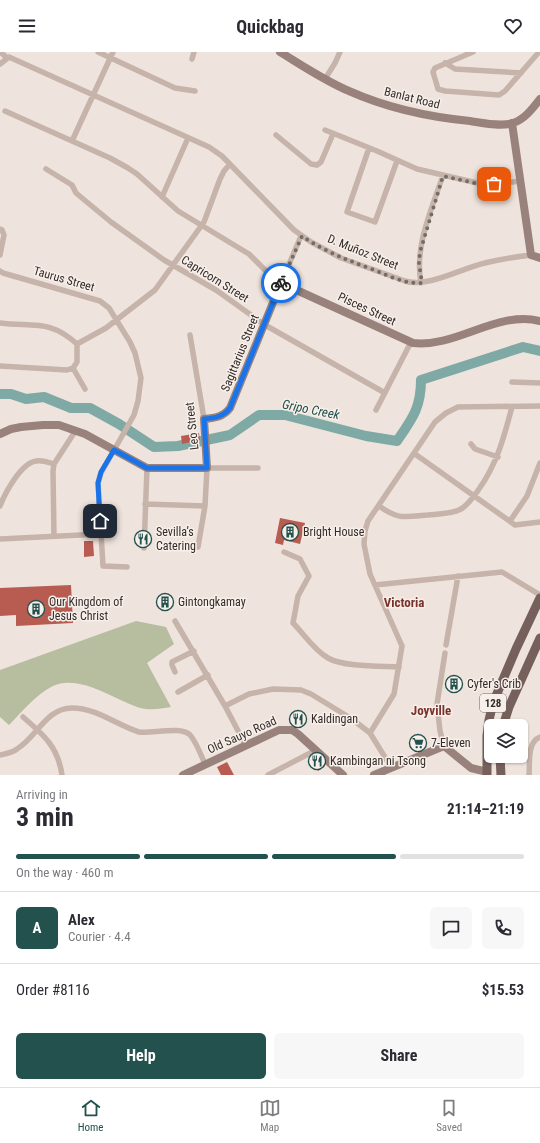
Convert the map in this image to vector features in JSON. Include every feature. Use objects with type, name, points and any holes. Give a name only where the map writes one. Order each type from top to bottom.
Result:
[{"type":"main road","name":"128","points":[[487,773],[487,736],[493,703],[540,598]]},
{"type":"main road","points":[[521,638],[528,643],[538,641]]},
{"type":"main road","name":"128","points":[[505,719],[538,641]]},
{"type":"main road","points":[[516,649],[532,655]]},
{"type":"main road","points":[[500,763],[501,775]]},
{"type":"street","points":[[0,52],[6,56]]},
{"type":"street","points":[[98,52],[111,55],[175,88],[195,91]]},
{"type":"street","points":[[192,59],[194,52]]},
{"type":"street","points":[[325,79],[340,52]]},
{"type":"street","points":[[473,52],[445,63],[434,70],[437,86],[441,90],[495,96],[503,94],[539,52]]},
{"type":"street","name":"Banlat Road","points":[[283,53],[325,79],[361,96],[422,114],[478,122],[512,123]]},
{"type":"street","points":[[72,141],[111,55]]},
{"type":"street","name":"D. Muñoz Street","points":[[0,64],[9,57],[209,148],[230,164],[302,236],[327,252],[405,281],[422,283],[484,263],[531,255],[540,258]]},
{"type":"street","points":[[445,63],[455,69],[520,73]]},
{"type":"street","points":[[531,255],[512,123],[528,113],[540,99]]},
{"type":"street","name":"Pisces Street","points":[[6,111],[72,141],[138,174],[178,211],[249,254],[268,273],[281,283],[411,342],[421,344],[439,342],[512,320],[529,319],[540,321]]},
{"type":"street","points":[[325,130],[417,169],[443,176],[486,185],[521,181]]},
{"type":"street","points":[[276,135],[312,164],[317,165],[321,162],[333,134]]},
{"type":"street","points":[[162,197],[188,138]]},
{"type":"street","points":[[369,148],[347,212],[375,222],[397,161]]},
{"type":"street","points":[[77,344],[116,321],[155,290],[202,226],[220,179],[230,164]]},
{"type":"street","name":"Capricorn Street","points":[[46,169],[72,185],[76,193],[111,222],[173,266],[216,290],[265,325],[385,393]]},
{"type":"street","points":[[422,283],[419,263],[420,252],[443,176]]},
{"type":"street","points":[[0,229],[4,235],[0,255]]},
{"type":"street","name":"Sagittarius Street","points":[[204,419],[219,417],[225,414],[230,408],[281,283],[302,236]]},
{"type":"street","name":"Taurus Street","points":[[0,271],[100,301],[109,308],[135,353],[141,378],[138,401],[134,415],[101,472],[98,483],[103,566],[127,568]]},
{"type":"street","points":[[0,323],[40,325],[52,328],[63,333],[77,344]]},
{"type":"street","name":"Leo Street","points":[[190,335],[204,419],[207,468]]},
{"type":"street","points":[[376,410],[411,342]]},
{"type":"street","points":[[0,366],[67,370],[73,368],[77,362],[77,344]]},
{"type":"street","points":[[73,368],[85,389]]},
{"type":"street","points":[[512,382],[540,383]]},
{"type":"street","points":[[370,733],[394,694],[402,646],[370,574],[364,544],[365,531],[368,521],[415,454],[435,422],[446,413],[458,407],[540,406]]},
{"type":"street","points":[[379,506],[391,514],[401,517],[457,511],[462,509],[486,480],[498,457],[512,407]]},
{"type":"street","points":[[0,434],[10,429],[43,425],[59,425],[76,430],[147,468],[258,468]]},
{"type":"street","points":[[54,536],[52,481],[54,464],[76,430]]},
{"type":"street","points":[[471,444],[475,449],[498,457]]},
{"type":"street","points":[[415,454],[515,525],[540,522]]},
{"type":"street","points":[[0,506],[18,474],[26,465],[35,461],[54,464]]},
{"type":"street","points":[[510,521],[527,496],[540,463]]},
{"type":"street","points":[[144,548],[147,468]]},
{"type":"street","points":[[198,547],[205,506],[207,468]]},
{"type":"street","points":[[145,504],[205,506]]},
{"type":"street","points":[[0,539],[101,534]]},
{"type":"street","points":[[284,552],[300,560],[309,576],[298,596],[293,623],[318,651],[329,659],[344,663],[399,667]]},
{"type":"street","points":[[375,585],[502,572],[540,595]]},
{"type":"street","points":[[446,645],[458,576]]},
{"type":"street","points":[[175,621],[208,675],[246,746]]},
{"type":"street","points":[[175,672],[172,662],[194,651]]},
{"type":"street","points":[[444,652],[437,704],[440,731],[444,746],[471,768],[487,773]]},
{"type":"street","points":[[178,692],[208,675]]},
{"type":"street","points":[[225,706],[249,694],[262,691],[273,689],[301,690],[311,694],[352,719],[370,733],[391,767]]},
{"type":"street","points":[[0,755],[18,749],[52,714],[61,710],[73,708],[101,714],[139,732],[145,733],[183,730],[190,734],[205,764]]},
{"type":"street","points":[[23,717],[38,730],[54,748],[58,756],[62,775]]},
{"type":"street","name":"Old Sauyo Road","points":[[189,774],[205,764],[279,730],[286,729],[292,730],[298,734],[342,774]]},
{"type":"street","points":[[529,775],[532,745],[537,738]]},
{"type":"street","points":[[374,775],[444,746]]},
{"type":"street","points":[[268,775],[316,750]]},
{"type":"green space","points":[[136,621],[166,627],[174,644],[147,663],[171,707],[145,709],[85,685],[63,683],[47,689],[9,725],[0,717],[0,670]]},
{"type":"building","points":[[199,433],[200,440],[182,444],[181,436]]},
{"type":"building","name":"Bright House","points":[[280,518],[305,523],[300,544],[284,540],[283,545],[275,543]]},
{"type":"building","points":[[84,541],[93,541],[94,556],[84,557]]},
{"type":"building","name":"Our Kingdom of Jesus Christ","points":[[71,585],[73,623],[16,626],[16,615],[0,616],[0,588]]},
{"type":"building","name":"Cyfer's Crib","points":[[449,679],[460,680],[459,689],[448,688]]},
{"type":"building","points":[[314,756],[325,766],[318,771],[308,759]]},
{"type":"building","points":[[227,762],[234,775],[221,775],[217,767]]},
{"type":"waterway","name":"Gripo Creek","points":[[0,394],[11,394],[26,399],[44,397],[71,408],[90,408],[119,424],[154,447],[178,446],[230,435],[259,415],[285,415],[366,436],[397,441],[415,413],[421,390],[421,380],[523,347],[540,351]]},
{"type":"way so far","points":[[281,283],[302,236],[327,252],[341,258],[409,283],[422,283],[419,272],[420,252],[443,176],[479,184],[494,184]]},
{"type":"place","name":"Bright House","points":[[290,532]]},
{"type":"place","name":"Sevilla’s Catering","points":[[143,539]]},
{"type":"place","name":"Gintongkamay","points":[[165,602]]},
{"type":"place","name":"Our Kingdom of Jesus Christ","points":[[36,609]]},
{"type":"place","name":"Cyfer's Crib","points":[[454,684]]},
{"type":"place","name":"Kaldingan","points":[[298,719]]},
{"type":"place","name":"7-Eleven","points":[[418,743]]},
{"type":"place","name":"Kambingan ni Tsong","points":[[317,761]]},
{"type":"district","name":"Victoria","points":[[404,602]]},
{"type":"district","name":"Joyville","points":[[431,710]]},
{"type":"route","points":[[100,521],[98,483],[101,472],[114,450],[147,468],[207,468],[204,419],[219,417],[225,414],[230,408],[281,283]]}]
